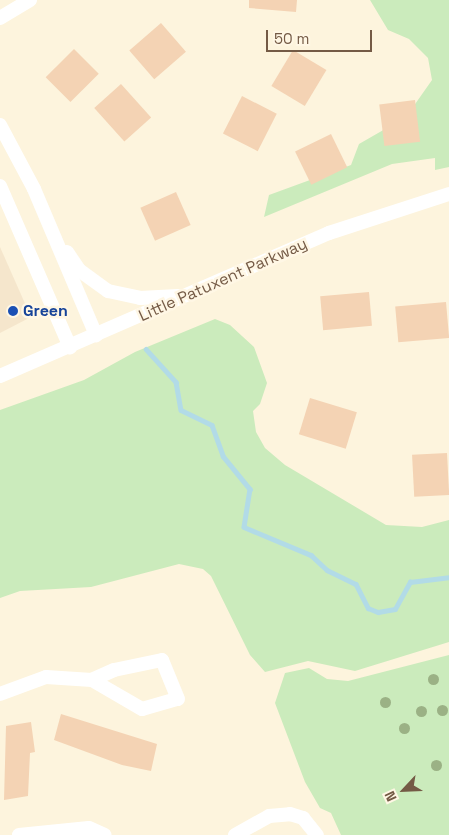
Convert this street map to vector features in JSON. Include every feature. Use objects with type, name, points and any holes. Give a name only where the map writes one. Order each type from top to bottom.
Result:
[{"type":"street","points":[[0,18],[30,0]]},
{"type":"street","points":[[0,125],[49,224],[96,336]]},
{"type":"street","points":[[0,186],[70,347]]},
{"type":"street","name":"Little Patuxent Parkway","points":[[0,376],[367,218],[449,194]]},
{"type":"street","points":[[49,224],[79,270],[108,291],[140,298],[186,296]]},
{"type":"street","points":[[0,694],[46,677],[92,680],[142,708],[178,699],[162,660],[114,670],[92,680]]},
{"type":"street","points":[[236,835],[269,816],[290,814],[303,818],[317,835]]},
{"type":"street","points":[[19,835],[89,828],[105,835]]},
{"type":"shaded area","points":[[0,247],[31,317],[0,333]]},
{"type":"green space","points":[[370,0],[449,0],[449,167],[435,170],[435,158],[392,164],[264,217],[269,195],[351,165],[359,144],[406,117],[432,80],[428,58],[409,39],[388,30]]},
{"type":"green space","points":[[215,319],[230,325],[254,347],[267,383],[260,404],[253,411],[256,432],[265,448],[285,465],[386,525],[422,527],[449,520],[449,642],[355,671],[308,661],[265,672],[250,655],[211,576],[203,569],[179,564],[91,587],[20,591],[0,598],[0,410],[84,380],[135,352]]},
{"type":"green space","points":[[449,655],[449,835],[341,835],[331,813],[320,808],[305,782],[275,703],[285,673],[309,668],[327,679],[348,681]]},
{"type":"building","points":[[249,0],[297,0],[296,12],[249,8]]},
{"type":"building","points":[[161,23],[186,52],[154,79],[129,51]]},
{"type":"building","points":[[74,49],[99,74],[70,102],[46,77]]},
{"type":"building","points":[[293,50],[326,70],[305,106],[271,86]]},
{"type":"building","points":[[121,84],[151,117],[124,142],[94,108]]},
{"type":"building","points":[[242,96],[277,114],[258,151],[223,133]]},
{"type":"building","points":[[415,100],[420,142],[384,146],[379,104]]},
{"type":"building","points":[[331,134],[347,167],[311,185],[295,152]]},
{"type":"building","points":[[176,192],[191,225],[155,241],[140,208]]},
{"type":"building","points":[[369,292],[372,326],[323,330],[320,296]]},
{"type":"building","points":[[446,302],[449,338],[398,342],[395,306]]},
{"type":"building","points":[[310,398],[357,412],[346,449],[299,434]]},
{"type":"building","points":[[447,453],[449,495],[414,497],[412,455]]},
{"type":"building","points":[[61,714],[157,744],[151,771],[122,765],[54,740]]},
{"type":"building","points":[[31,722],[35,752],[30,753],[28,796],[4,800],[6,726]]},
{"type":"waterway","points":[[146,349],[176,382],[181,410],[212,425],[223,456],[250,489],[244,527],[311,555],[327,570],[356,584],[368,608],[378,612],[395,609],[410,582],[449,577]]},
{"type":"place","name":"Green","points":[[13,311]]}]
